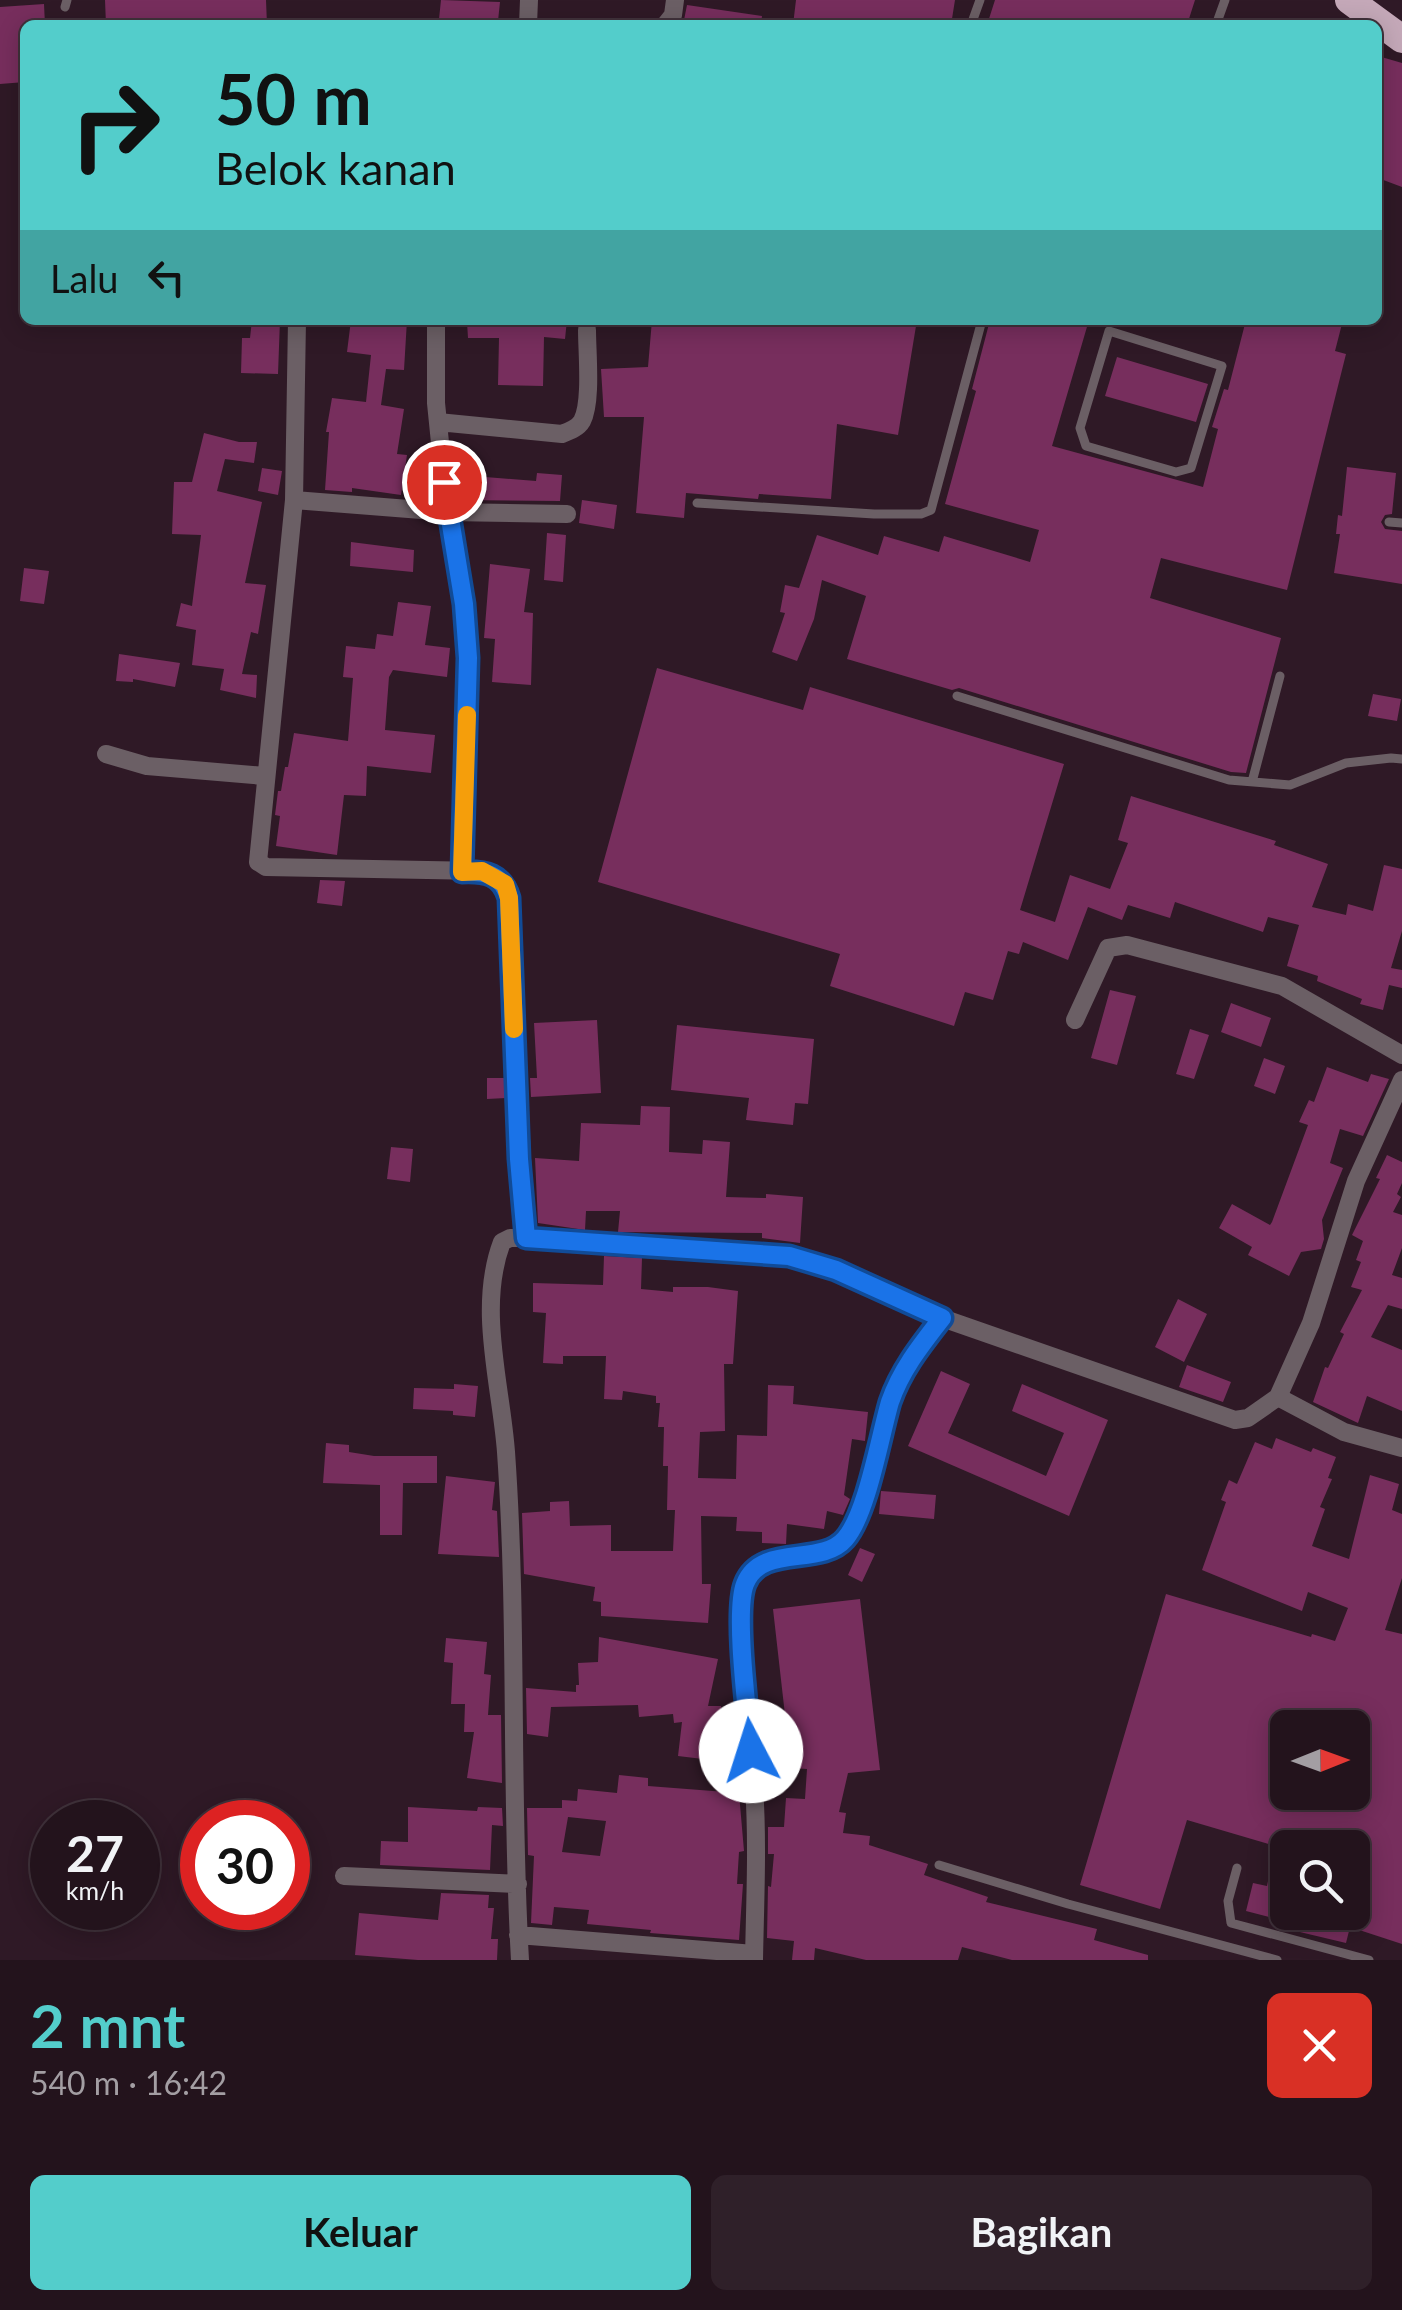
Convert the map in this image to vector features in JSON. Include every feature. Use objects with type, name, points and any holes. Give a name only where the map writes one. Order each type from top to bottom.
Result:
[{"type":"highway","points":[[1349,0],[1377,20]]},
{"type":"street","points":[[297,325],[294,500],[257,858],[261,866],[482,871],[505,884],[509,898],[519,1159],[526,1238]]},
{"type":"street","points":[[436,325],[438,422],[446,512],[464,604],[468,658],[462,872]]},
{"type":"street","points":[[438,422],[562,434],[571,431],[582,423],[586,406],[587,330]]},
{"type":"street","points":[[294,500],[446,512],[567,514]]},
{"type":"street","points":[[106,754],[147,766],[264,776]]},
{"type":"street","points":[[1075,1020],[1108,948],[1127,945],[1282,986],[1402,1055]]},
{"type":"street","points":[[520,1960],[506,1452],[492,1310],[494,1262],[502,1242],[526,1238],[789,1256],[836,1270],[942,1318],[1236,1420],[1248,1418],[1278,1397],[1311,1323],[1356,1182],[1402,1080]]},
{"type":"street","points":[[518,1935],[754,1957],[757,1883],[754,1788],[744,1678],[742,1595],[746,1581],[762,1564],[834,1548],[845,1539],[858,1516],[892,1398],[909,1360],[942,1318]]},
{"type":"street","points":[[1278,1397],[1344,1432],[1402,1448]]},
{"type":"street","points":[[344,1876],[518,1884]]},
{"type":"lane","points":[[697,504],[874,514],[921,514],[931,510],[981,325]]},
{"type":"lane","points":[[1110,325],[1222,366],[1190,468],[1176,472],[1086,446],[1081,440],[1080,428],[1110,325]]},
{"type":"lane","points":[[1389,522],[1402,524]]},
{"type":"lane","points":[[1252,782],[1280,676]]},
{"type":"lane","points":[[958,696],[1228,780],[1290,785],[1346,763],[1402,759]]},
{"type":"lane","points":[[939,1865],[1277,1960]]},
{"type":"lane","points":[[1237,1868],[1228,1902],[1231,1922],[1369,1960]]},
{"type":"building","points":[[105,0],[266,0],[267,20],[106,20]]},
{"type":"building","points":[[441,0],[500,2],[498,20],[439,19]]},
{"type":"building","points":[[796,0],[955,0],[952,20],[794,20]]},
{"type":"building","points":[[995,0],[1195,0],[1189,20],[989,20]]},
{"type":"building","points":[[44,4],[45,20],[20,20],[20,82],[0,84],[0,7]]},
{"type":"building","points":[[687,5],[762,16],[762,20],[684,20]]},
{"type":"building","points":[[1382,57],[1402,63],[1402,187],[1382,180]]},
{"type":"building","points":[[251,325],[280,325],[278,374],[241,373],[242,338],[250,338]]},
{"type":"building","points":[[350,325],[407,325],[404,370],[386,369],[381,405],[404,409],[397,454],[407,455],[401,495],[352,488],[352,492],[325,490],[326,432],[332,398],[366,402],[371,355],[347,352]]},
{"type":"building","points":[[467,325],[566,325],[565,339],[544,337],[543,386],[498,385],[499,338],[468,338]]},
{"type":"building","points":[[652,325],[916,325],[898,435],[837,424],[831,499],[759,494],[758,499],[686,493],[684,518],[636,513],[644,417],[604,417],[601,369],[648,367]]},
{"type":"building","points":[[989,325],[1088,325],[1052,446],[1203,487],[1218,429],[1212,427],[1224,389],[1228,390],[1245,325],[1342,325],[1335,351],[1346,354],[1287,590],[1161,558],[1150,598],[1281,638],[1246,773],[1231,772],[959,688],[952,690],[847,659],[866,596],[822,580],[814,619],[797,661],[772,652],[785,613],[780,612],[785,585],[799,588],[817,535],[878,555],[884,536],[939,552],[944,536],[1030,562],[1039,530],[945,504],[976,391],[972,389]]},
{"type":"building","points":[[1117,357],[1208,384],[1196,422],[1105,396]]},
{"type":"building","points":[[204,433],[239,442],[257,442],[254,463],[225,459],[217,491],[262,502],[245,583],[266,585],[258,634],[251,632],[242,674],[257,675],[256,698],[220,690],[224,669],[192,665],[196,630],[176,626],[181,603],[192,606],[201,535],[172,534],[174,482],[192,482]]},
{"type":"building","points":[[1347,467],[1396,473],[1392,514],[1385,515],[1381,522],[1385,529],[1402,531],[1402,584],[1334,573],[1340,534],[1336,534],[1338,515],[1342,516]]},
{"type":"building","points":[[262,468],[282,471],[278,495],[258,491]]},
{"type":"building","points":[[455,469],[473,469],[473,476],[536,481],[537,473],[562,475],[560,501],[458,500]]},
{"type":"building","points":[[582,500],[617,505],[614,529],[579,523]]},
{"type":"building","points":[[547,533],[566,535],[563,582],[544,580]]},
{"type":"building","points":[[351,542],[414,550],[413,572],[350,566]]},
{"type":"building","points":[[490,564],[530,569],[524,612],[533,613],[531,685],[492,682],[495,639],[484,638]]},
{"type":"building","points":[[24,568],[49,571],[44,604],[20,601]]},
{"type":"building","points":[[398,602],[431,606],[425,645],[450,648],[447,677],[393,670],[389,677],[385,730],[435,735],[431,773],[367,766],[366,796],[344,795],[337,855],[276,846],[278,791],[288,767],[294,733],[348,741],[353,678],[343,677],[346,646],[375,649],[377,634],[393,636]]},
{"type":"building","points":[[119,654],[180,663],[175,687],[133,679],[116,681]]},
{"type":"building","points":[[657,668],[803,710],[810,687],[1064,764],[1020,910],[1055,922],[1070,875],[1110,889],[1128,843],[1118,840],[1131,796],[1276,841],[1274,845],[1328,864],[1312,907],[1346,915],[1348,904],[1373,911],[1384,865],[1402,869],[1402,931],[1391,968],[1402,970],[1402,988],[1389,985],[1383,1010],[1360,1004],[1362,999],[1317,981],[1318,976],[1287,966],[1299,925],[1268,917],[1263,932],[1175,902],[1170,918],[1128,905],[1122,920],[1088,907],[1068,960],[1023,942],[1019,954],[1008,951],[993,1000],[965,992],[954,1026],[830,986],[840,954],[598,882]]},
{"type":"building","points":[[1373,694],[1401,699],[1397,721],[1368,716]]},
{"type":"building","points":[[320,880],[345,881],[342,906],[317,903]]},
{"type":"building","points":[[1110,990],[1136,996],[1117,1065],[1091,1058]]},
{"type":"building","points":[[1231,1003],[1271,1018],[1261,1047],[1221,1032]]},
{"type":"building","points":[[597,1020],[601,1093],[531,1097],[530,1078],[537,1078],[534,1023]]},
{"type":"building","points":[[677,1025],[814,1039],[808,1104],[795,1103],[793,1125],[746,1120],[749,1098],[671,1090]]},
{"type":"building","points":[[1190,1029],[1209,1035],[1194,1079],[1176,1074]]},
{"type":"building","points":[[1264,1058],[1285,1066],[1275,1094],[1254,1086]]},
{"type":"building","points":[[1327,1067],[1368,1082],[1371,1074],[1389,1079],[1363,1136],[1340,1129],[1330,1163],[1343,1168],[1322,1220],[1321,1249],[1301,1252],[1289,1276],[1248,1255],[1252,1247],[1219,1228],[1232,1204],[1270,1225],[1308,1125],[1299,1122],[1309,1100],[1314,1102]]},
{"type":"building","points":[[487,1078],[505,1078],[506,1098],[487,1099]]},
{"type":"building","points":[[641,1106],[670,1107],[669,1152],[702,1154],[703,1140],[730,1142],[726,1197],[803,1197],[800,1243],[762,1238],[762,1233],[618,1232],[620,1211],[586,1211],[585,1230],[538,1223],[535,1158],[579,1161],[581,1123],[640,1125]]},
{"type":"building","points":[[391,1147],[413,1149],[410,1182],[387,1179]]},
{"type":"building","points":[[1387,1155],[1402,1162],[1402,1183],[1397,1194],[1401,1197],[1393,1212],[1402,1215],[1402,1248],[1392,1275],[1402,1278],[1402,1309],[1388,1305],[1371,1337],[1402,1350],[1402,1411],[1367,1396],[1358,1423],[1313,1402],[1325,1367],[1328,1368],[1344,1334],[1340,1332],[1362,1290],[1351,1287],[1361,1262],[1356,1260],[1363,1241],[1352,1235],[1380,1179],[1376,1178]]},
{"type":"building","points":[[604,1256],[642,1258],[641,1289],[673,1292],[673,1287],[708,1287],[738,1291],[733,1364],[724,1364],[725,1431],[700,1432],[698,1478],[736,1479],[737,1435],[767,1436],[768,1385],[794,1386],[793,1404],[868,1412],[865,1441],[852,1439],[844,1495],[850,1499],[843,1515],[827,1511],[824,1529],[787,1524],[786,1544],[762,1543],[762,1532],[736,1531],[737,1517],[701,1516],[702,1584],[711,1584],[708,1623],[601,1616],[601,1602],[593,1601],[595,1587],[524,1574],[522,1513],[550,1511],[550,1502],[569,1501],[570,1526],[611,1525],[611,1551],[673,1551],[675,1510],[667,1510],[668,1466],[663,1466],[664,1427],[658,1427],[660,1403],[656,1403],[656,1396],[623,1391],[622,1400],[604,1399],[606,1356],[563,1356],[563,1364],[543,1363],[546,1313],[533,1312],[533,1283],[603,1285]]},
{"type":"building","points":[[1178,1299],[1207,1314],[1184,1362],[1155,1347]]},
{"type":"building","points":[[1187,1365],[1231,1382],[1223,1402],[1179,1387]]},
{"type":"building","points":[[941,1371],[970,1384],[948,1433],[1046,1476],[1064,1433],[1012,1411],[1022,1384],[1108,1420],[1069,1516],[908,1446]]},
{"type":"building","points":[[454,1384],[478,1386],[475,1417],[453,1415],[453,1411],[413,1409],[414,1388],[454,1389]]},
{"type":"building","points":[[1276,1438],[1336,1457],[1312,1546],[1349,1559],[1370,1475],[1399,1484],[1392,1510],[1402,1514],[1402,1578],[1385,1630],[1402,1634],[1402,1944],[1359,1930],[1370,1930],[1370,1830],[1270,1830],[1270,1845],[1187,1820],[1160,1909],[1080,1885],[1166,1594],[1335,1641],[1348,1608],[1308,1592],[1302,1611],[1202,1570],[1226,1502],[1221,1500],[1229,1480],[1237,1484],[1255,1442],[1272,1449]]},
{"type":"building","points":[[326,1443],[349,1445],[349,1452],[374,1456],[437,1456],[437,1483],[403,1483],[402,1535],[380,1535],[380,1485],[323,1483]]},
{"type":"building","points":[[446,1476],[495,1482],[492,1510],[497,1511],[499,1557],[438,1554]]},
{"type":"building","points":[[881,1491],[936,1495],[934,1519],[879,1514]]},
{"type":"building","points":[[860,1548],[875,1554],[862,1582],[848,1575]]},
{"type":"building","points":[[860,1599],[880,1770],[848,1773],[839,1812],[846,1813],[843,1833],[870,1836],[869,1845],[928,1864],[924,1875],[988,1897],[986,1902],[1097,1929],[1094,1940],[1148,1955],[1148,1960],[1012,1960],[962,1947],[958,1960],[866,1960],[815,1948],[814,1960],[792,1960],[794,1941],[767,1938],[768,1886],[771,1887],[774,1854],[768,1854],[768,1827],[784,1827],[786,1798],[805,1799],[807,1769],[791,1768],[773,1609]]},
{"type":"building","points":[[599,1637],[718,1659],[708,1706],[721,1706],[722,1726],[714,1726],[711,1760],[678,1756],[682,1722],[674,1723],[673,1714],[639,1717],[638,1705],[551,1707],[548,1737],[527,1734],[526,1688],[576,1692],[578,1663],[598,1662]]},
{"type":"building","points":[[446,1638],[487,1642],[484,1674],[491,1675],[488,1715],[501,1715],[502,1783],[467,1778],[474,1732],[464,1732],[465,1704],[451,1704],[453,1663],[444,1662]]},
{"type":"building","points":[[619,1775],[648,1778],[648,1786],[739,1793],[744,1851],[739,1852],[737,1884],[743,1884],[739,1940],[587,1924],[589,1910],[554,1907],[552,1925],[531,1923],[534,1856],[528,1855],[527,1808],[562,1808],[562,1800],[577,1801],[578,1789],[617,1793]],"holes":[[[568,1817],[606,1821],[600,1856],[562,1852]]]},
{"type":"building","points":[[408,1807],[477,1811],[478,1807],[502,1808],[503,1826],[492,1825],[490,1870],[380,1865],[381,1841],[408,1842]]},
{"type":"building","points":[[1270,1871],[1270,1917],[1246,1911],[1253,1883],[1267,1886]]},
{"type":"building","points":[[441,1893],[489,1895],[488,1908],[494,1908],[491,1939],[498,1939],[497,1960],[355,1955],[359,1913],[438,1920]]},
{"type":"building","points":[[1291,1930],[1349,1930],[1346,1943]]},
{"type":"slow traffic","points":[[467,715],[462,872],[482,871],[505,884],[509,898],[514,1029]]},
{"type":"route","points":[[444,482],[464,604],[468,658],[462,872],[493,875],[505,884],[509,898],[519,1159],[526,1238],[789,1256],[836,1270],[942,1318],[909,1360],[892,1398],[858,1516],[845,1539],[834,1548],[762,1564],[746,1581],[742,1595],[744,1678],[751,1751]]}]
